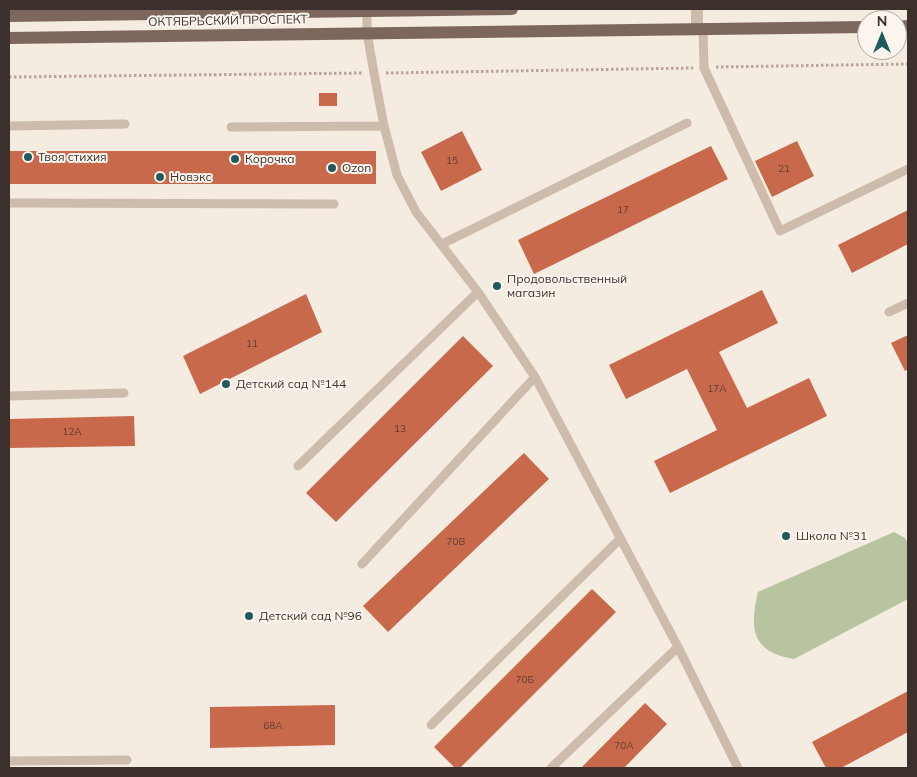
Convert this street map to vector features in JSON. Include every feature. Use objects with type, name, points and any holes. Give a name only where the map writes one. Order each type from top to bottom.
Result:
[{"type":"main road","name":"ОКТЯБРЬСКИЙ ПРОСПЕКТ","points":[[9,16],[125,11],[512,9]]},
{"type":"main road","name":"ОКТЯБРЬСКИЙ ПРОСПЕКТ","points":[[9,38],[857,27]]},
{"type":"street","points":[[697,9],[700,29]]},
{"type":"lane","points":[[367,11],[374,73],[384,126],[397,175],[416,212],[478,292],[535,377],[678,647],[738,768]]},
{"type":"lane","points":[[700,29],[704,68],[780,231],[908,169]]},
{"type":"lane","points":[[442,244],[687,123]]},
{"type":"lane","points":[[9,126],[126,124]]},
{"type":"lane","points":[[231,127],[384,126]]},
{"type":"lane","points":[[9,203],[334,204]]},
{"type":"lane","points":[[298,466],[478,292]]},
{"type":"lane","points":[[889,312],[908,302]]},
{"type":"lane","points":[[362,564],[535,377]]},
{"type":"lane","points":[[9,396],[124,393]]},
{"type":"lane","points":[[431,725],[620,539]]},
{"type":"lane","points":[[551,768],[678,647]]},
{"type":"lane","points":[[9,761],[127,760]]},
{"type":"path","points":[[9,76],[374,73],[908,64]]},
{"type":"green space","points":[[894,532],[905,538],[908,543],[908,599],[794,659],[780,656],[762,645],[754,628],[758,592]]},
{"type":"building","points":[[319,93],[337,93],[337,106],[319,106]]},
{"type":"building","points":[[462,131],[482,170],[441,191],[421,152]]},
{"type":"building","points":[[797,141],[814,176],[772,197],[755,161]]},
{"type":"building","points":[[711,146],[728,179],[534,274],[518,240]]},
{"type":"building","points":[[10,151],[376,151],[376,184],[10,184]]},
{"type":"building","points":[[908,210],[908,244],[852,273],[838,245]]},
{"type":"building","points":[[762,290],[778,323],[719,352],[747,408],[809,378],[827,416],[670,493],[654,461],[717,430],[687,369],[626,399],[609,365]]},
{"type":"building","points":[[306,294],[322,332],[200,394],[183,356]]},
{"type":"building","points":[[908,335],[908,369],[905,371],[891,343]]},
{"type":"building","points":[[463,336],[493,366],[336,522],[306,493]]},
{"type":"building","points":[[134,416],[135,446],[9,448],[9,419]]},
{"type":"building","points":[[524,453],[549,479],[388,632],[363,606]]},
{"type":"building","points":[[592,589],[616,612],[460,768],[455,768],[434,747]]},
{"type":"building","points":[[908,691],[908,732],[841,768],[826,768],[812,742]]},
{"type":"building","points":[[645,703],[667,724],[624,768],[581,768]]},
{"type":"building","points":[[335,705],[335,745],[210,748],[210,707]]},
{"type":"place","name":"Твоя стихия","points":[[28,157]]},
{"type":"place","name":"Корочка","points":[[235,159]]},
{"type":"place","name":"Ozon","points":[[332,168]]},
{"type":"place","name":"Новэкс","points":[[160,177]]},
{"type":"place","name":"Продовольственный магазин","points":[[497,286]]},
{"type":"place","name":"Детский сад №144","points":[[226,384]]},
{"type":"place","name":"Школа №31","points":[[786,536]]},
{"type":"place","name":"Детский сад №96","points":[[249,616]]}]
